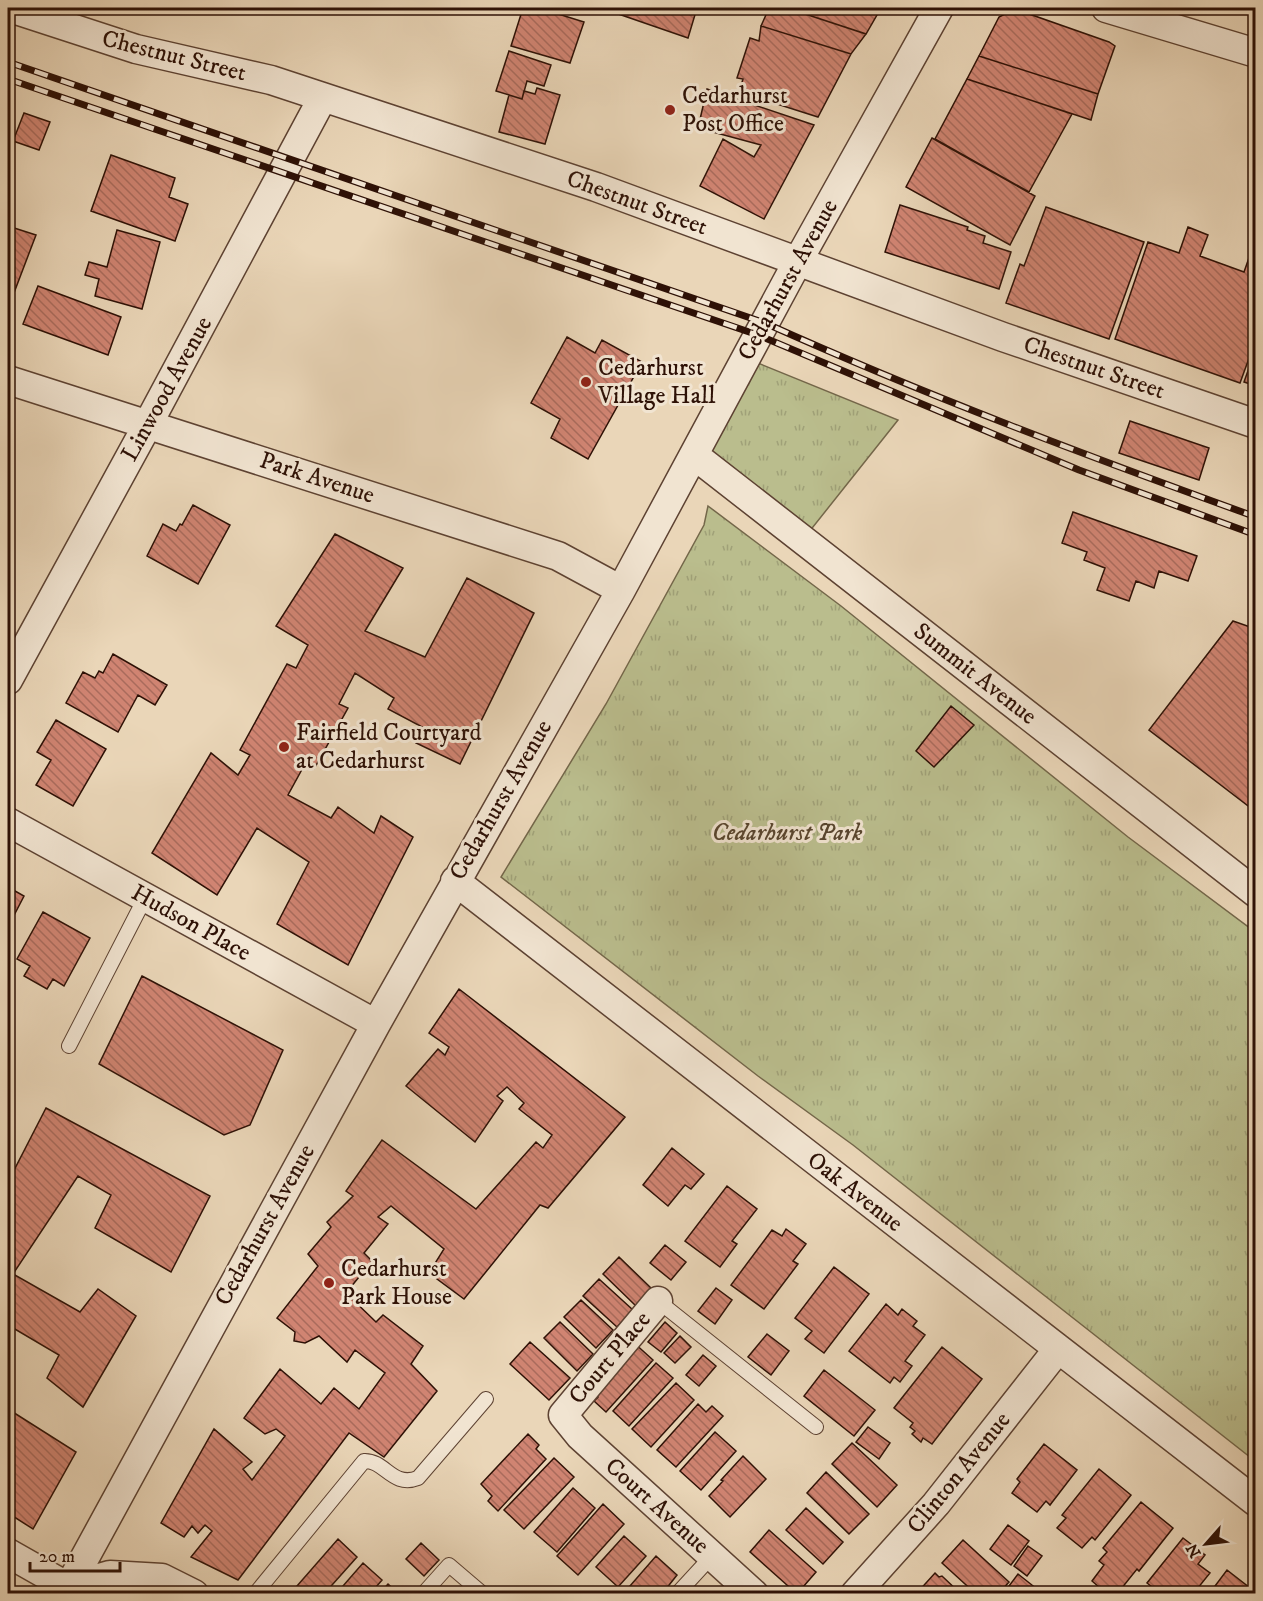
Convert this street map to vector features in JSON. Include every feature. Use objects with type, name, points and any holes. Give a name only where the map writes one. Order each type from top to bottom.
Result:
[{"type":"street","name":"Chestnut Street","points":[[10,8],[136,49],[271,80],[596,187],[1003,337],[1256,424]]},
{"type":"street","name":"Cedarhurst Avenue","points":[[66,1590],[455,881],[621,590],[798,261],[939,8]]},
{"type":"street","points":[[1106,8],[1256,53]]},
{"type":"street","name":"Linwood Avenue","points":[[8,680],[323,97]]},
{"type":"street","name":"Park Avenue","points":[[8,380],[558,556],[621,590]]},
{"type":"street","name":"Summit Avenue","points":[[694,455],[1256,892]]},
{"type":"street","name":"Hudson Place","points":[[8,822],[376,1024]]},
{"type":"street","name":"Oak Avenue","points":[[455,881],[1256,1502]]},
{"type":"street","name":"Court Place","points":[[563,1415],[658,1301]]},
{"type":"street","name":"Clinton Avenue","points":[[855,1593],[936,1504],[1058,1349]]},
{"type":"street","name":"Court Avenue","points":[[563,1415],[580,1436],[754,1593]]},
{"type":"street","points":[[8,1553],[66,1590],[110,1575],[162,1578],[194,1593]]},
{"type":"lane","points":[[69,1046],[145,897]]},
{"type":"lane","points":[[658,1301],[816,1427]]},
{"type":"lane","points":[[255,1593],[364,1461],[371,1461],[401,1480],[409,1482],[418,1478],[486,1399]]},
{"type":"lane","points":[[677,1593],[712,1556]]},
{"type":"lane","points":[[423,1593],[449,1565],[483,1593]]},
{"type":"green space","points":[[748,359],[898,420],[805,537],[696,459]]},
{"type":"green space","name":"Cedarhurst Park","points":[[708,506],[841,606],[1128,837],[1255,932],[1256,1260],[1249,1269],[1256,1274],[1255,1461],[853,1145],[758,1076],[501,877],[606,704],[704,525]]},
{"type":"building","points":[[523,8],[539,8],[584,22],[570,63],[511,46]]},
{"type":"building","points":[[601,8],[697,8],[688,38]]},
{"type":"building","points":[[769,8],[787,8],[866,34],[851,54],[761,26]]},
{"type":"building","points":[[787,8],[881,8],[866,34]]},
{"type":"building","points":[[1015,9],[1115,46],[1098,94],[979,56],[999,17]]},
{"type":"building","points":[[761,26],[851,54],[818,117],[739,92],[743,79],[737,78],[750,38],[759,41]]},
{"type":"building","points":[[509,51],[551,65],[544,86],[527,81],[522,99],[496,91]]},
{"type":"building","points":[[979,56],[1098,94],[1091,120],[967,79]]},
{"type":"building","points":[[967,79],[1072,114],[1029,192],[935,139]]},
{"type":"building","points":[[537,88],[560,95],[545,144],[499,132],[509,95],[522,99],[524,91],[535,94]]},
{"type":"building","points":[[707,89],[814,125],[764,219],[700,186],[723,139],[754,157],[761,145],[698,128]]},
{"type":"building","points":[[24,113],[50,122],[39,150],[13,141]]},
{"type":"building","points":[[932,138],[1035,196],[1010,245],[906,187]]},
{"type":"building","points":[[111,155],[175,178],[169,197],[188,204],[175,241],[91,211]]},
{"type":"building","points":[[900,205],[968,227],[967,230],[985,236],[983,243],[1011,252],[999,289],[885,252]]},
{"type":"building","points":[[1046,207],[1144,242],[1109,339],[1006,303],[1020,264],[1024,266]]},
{"type":"building","points":[[8,226],[36,235],[12,298],[8,297]]},
{"type":"building","points":[[1188,227],[1208,235],[1200,256],[1244,272],[1251,252],[1256,253],[1256,339],[1240,383],[1115,339],[1148,242],[1179,253]]},
{"type":"building","points":[[117,230],[160,242],[142,309],[95,296],[99,279],[85,275],[89,262],[107,267]]},
{"type":"building","points":[[38,286],[121,317],[108,355],[23,324]]},
{"type":"building","name":"Cedarhurst Village Hall","points":[[567,337],[595,353],[602,340],[642,362],[588,459],[551,438],[560,419],[531,403]]},
{"type":"building","points":[[1256,348],[1256,386],[1244,382]]},
{"type":"building","points":[[1130,421],[1209,448],[1199,480],[1119,453]]},
{"type":"building","points":[[193,505],[230,525],[198,584],[147,556],[163,524],[176,531]]},
{"type":"building","points":[[1073,512],[1197,556],[1188,581],[1159,571],[1154,588],[1136,581],[1129,601],[1097,590],[1105,568],[1084,560],[1087,552],[1062,543]]},
{"type":"building","name":"Fairfield Courtyard at Cedarhurst","points":[[335,534],[403,568],[365,631],[425,657],[467,578],[534,613],[460,764],[416,743],[426,729],[388,709],[394,698],[355,673],[339,704],[348,708],[314,769],[305,764],[288,795],[331,818],[338,807],[374,833],[381,816],[413,837],[348,965],[277,924],[309,862],[257,828],[217,895],[152,853],[211,753],[238,775],[250,755],[240,750],[287,664],[296,668],[308,645],[276,626]]},
{"type":"building","points":[[1233,621],[1256,629],[1256,812],[1149,730]]},
{"type":"building","points":[[113,654],[167,685],[155,705],[138,695],[118,732],[66,703],[83,672],[95,678],[99,671],[103,673]]},
{"type":"building","points":[[951,706],[974,725],[934,767],[916,751]]},
{"type":"building","points":[[56,720],[106,749],[73,806],[36,785],[51,760],[37,752]]},
{"type":"building","points":[[8,887],[24,896],[8,927]]},
{"type":"building","points":[[43,912],[90,938],[64,986],[53,979],[47,989],[24,976],[30,966],[17,959]]},
{"type":"building","points":[[142,976],[283,1050],[250,1125],[224,1135],[99,1064]]},
{"type":"building","name":"Cedarhurst Park House","points":[[459,989],[625,1117],[548,1208],[540,1205],[464,1299],[429,1273],[444,1249],[391,1206],[378,1217],[388,1224],[364,1253],[372,1261],[346,1293],[376,1322],[383,1315],[423,1346],[411,1364],[437,1391],[384,1457],[349,1433],[238,1580],[191,1557],[212,1531],[205,1525],[198,1533],[192,1526],[184,1537],[161,1523],[214,1429],[252,1462],[243,1469],[252,1480],[285,1436],[276,1429],[265,1434],[244,1418],[280,1369],[321,1404],[334,1388],[359,1409],[385,1373],[355,1350],[347,1362],[319,1336],[305,1343],[294,1341],[295,1332],[277,1318],[318,1266],[308,1254],[331,1227],[327,1222],[353,1196],[346,1191],[382,1140],[476,1209],[536,1142],[543,1148],[552,1135],[519,1109],[524,1103],[507,1087],[497,1096],[503,1101],[475,1142],[406,1086],[438,1049],[445,1055],[449,1047],[429,1033]]},
{"type":"building","points":[[46,1108],[210,1196],[171,1272],[95,1228],[111,1195],[78,1176],[13,1274],[80,1312],[98,1289],[136,1316],[83,1407],[47,1378],[59,1355],[8,1325],[8,1182]]},
{"type":"building","points":[[672,1148],[704,1174],[691,1189],[685,1185],[668,1206],[643,1185]]},
{"type":"building","points":[[727,1186],[757,1209],[732,1241],[737,1244],[720,1267],[685,1241]]},
{"type":"building","points":[[786,1229],[806,1244],[793,1261],[798,1264],[764,1309],[731,1285],[772,1230],[782,1236]]},
{"type":"building","points":[[665,1245],[686,1262],[671,1280],[650,1263]]},
{"type":"building","points":[[619,1257],[652,1289],[636,1306],[603,1274]]},
{"type":"building","points":[[834,1267],[869,1294],[824,1353],[805,1339],[812,1331],[795,1318]]},
{"type":"building","points":[[599,1279],[633,1310],[617,1327],[583,1296]]},
{"type":"building","points":[[716,1288],[732,1300],[715,1324],[698,1311]]},
{"type":"building","points":[[581,1300],[613,1330],[596,1348],[564,1317]]},
{"type":"building","points":[[886,1304],[898,1315],[902,1309],[917,1321],[913,1326],[925,1335],[905,1361],[912,1366],[900,1382],[894,1377],[890,1383],[849,1351]]},
{"type":"building","points":[[560,1322],[593,1354],[577,1371],[544,1338]]},
{"type":"building","points":[[665,1322],[677,1333],[661,1352],[648,1342]]},
{"type":"building","points":[[767,1334],[789,1351],[771,1375],[748,1357]]},
{"type":"building","points":[[680,1336],[691,1347],[675,1363],[664,1353]]},
{"type":"building","points":[[632,1341],[653,1360],[606,1412],[594,1401],[598,1397],[589,1388]]},
{"type":"building","points":[[530,1342],[570,1378],[549,1400],[510,1364]]},
{"type":"building","points":[[942,1347],[982,1379],[932,1444],[923,1438],[921,1442],[912,1434],[915,1431],[910,1427],[913,1423],[894,1408]]},
{"type":"building","points":[[703,1355],[716,1366],[699,1386],[686,1375]]},
{"type":"building","points":[[656,1363],[673,1378],[629,1426],[613,1411]]},
{"type":"building","points":[[824,1370],[875,1410],[854,1436],[804,1396]]},
{"type":"building","points":[[676,1383],[694,1400],[651,1447],[632,1429]]},
{"type":"building","points":[[698,1404],[706,1412],[712,1406],[723,1416],[676,1467],[657,1450]]},
{"type":"building","points":[[8,1409],[76,1452],[33,1529],[8,1513]]},
{"type":"building","points":[[868,1427],[890,1443],[879,1459],[856,1442]]},
{"type":"building","points":[[715,1432],[736,1451],[701,1490],[680,1471]]},
{"type":"building","points":[[528,1434],[539,1445],[536,1449],[546,1459],[498,1511],[488,1501],[492,1496],[481,1484]]},
{"type":"building","points":[[852,1443],[897,1485],[877,1507],[832,1464]]},
{"type":"building","points":[[1044,1444],[1077,1470],[1050,1505],[1046,1501],[1037,1512],[1012,1493],[1020,1482],[1017,1479]]},
{"type":"building","points":[[743,1456],[766,1479],[730,1517],[709,1496]]},
{"type":"building","points":[[554,1458],[574,1477],[524,1529],[504,1510]]},
{"type":"building","points":[[1099,1469],[1131,1495],[1095,1540],[1092,1537],[1082,1548],[1057,1528],[1066,1518],[1062,1515]]},
{"type":"building","points":[[826,1472],[869,1514],[849,1534],[807,1493]]},
{"type":"building","points":[[573,1488],[595,1508],[557,1552],[534,1532]]},
{"type":"building","points":[[1141,1502],[1173,1528],[1139,1571],[1137,1569],[1117,1594],[1107,1594],[1092,1581],[1104,1565],[1099,1561],[1107,1552],[1103,1548]]},
{"type":"building","points":[[603,1504],[624,1524],[578,1575],[557,1556]]},
{"type":"building","points":[[806,1508],[843,1542],[823,1564],[786,1530]]},
{"type":"building","points":[[1008,1525],[1029,1541],[1011,1565],[990,1549]]},
{"type":"building","points":[[769,1530],[816,1572],[797,1594],[750,1552]]},
{"type":"building","points":[[624,1536],[646,1556],[618,1587],[596,1567]]},
{"type":"building","points":[[1183,1538],[1205,1555],[1198,1564],[1210,1573],[1193,1594],[1161,1594],[1147,1583]]},
{"type":"building","points":[[338,1539],[357,1557],[324,1594],[290,1594]]},
{"type":"building","points":[[963,1540],[1009,1582],[998,1594],[976,1594],[942,1563]]},
{"type":"building","points":[[421,1543],[439,1560],[424,1576],[406,1559]]},
{"type":"building","points":[[1028,1546],[1042,1556],[1027,1576],[1014,1566]]},
{"type":"building","points":[[656,1556],[677,1575],[662,1594],[623,1594]]},
{"type":"building","points":[[363,1563],[382,1580],[370,1594],[336,1594]]},
{"type":"building","points":[[1227,1570],[1250,1588],[1246,1594],[1209,1594]]},
{"type":"building","points":[[935,1573],[939,1577],[942,1576],[961,1594],[916,1594]]},
{"type":"building","points":[[1018,1574],[1037,1589],[1033,1594],[1003,1594]]},
{"type":"building","points":[[388,1584],[399,1594],[379,1594]]},
{"type":"railway","points":[[8,62],[765,323],[825,350],[1008,424],[1256,517]]},
{"type":"railway","points":[[8,79],[758,335],[1079,470],[1256,535]]},
{"type":"place","name":"Cedarhurst Post Office","points":[[670,110]]},
{"type":"place","name":"Cedarhurst Village Hall","points":[[586,382]]},
{"type":"place","name":"Fairfield Courtyard at Cedarhurst","points":[[284,747]]},
{"type":"place","name":"Cedarhurst Park House","points":[[329,1283]]}]
